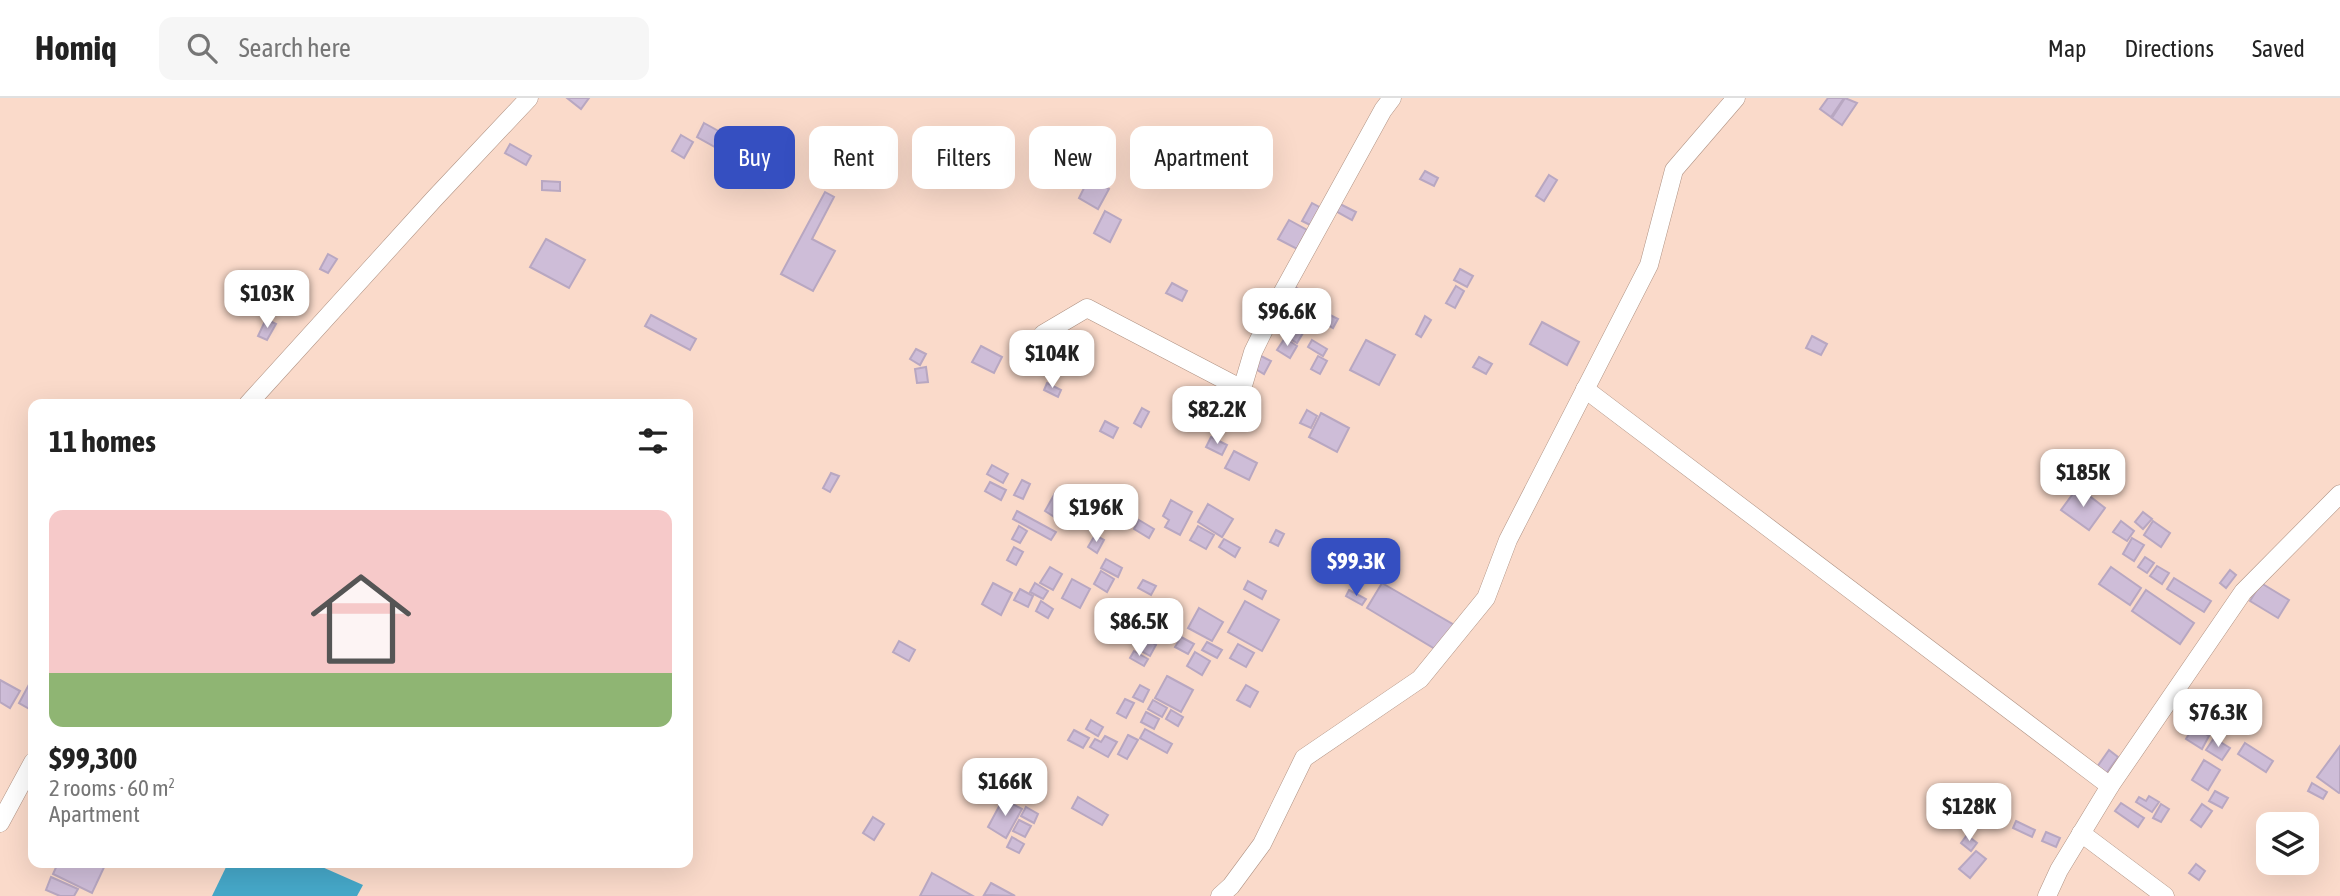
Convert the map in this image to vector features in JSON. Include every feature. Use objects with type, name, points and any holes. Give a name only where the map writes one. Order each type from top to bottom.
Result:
[{"type":"street","points":[[253,399],[529,98]]},
{"type":"street","points":[[1043,334],[1087,308],[1242,389],[1253,352],[1280,296],[1392,98]]},
{"type":"street","points":[[1220,896],[1231,886],[1262,844],[1304,758],[1420,678],[1486,598],[1508,540],[1649,265],[1674,170],[1736,98]]},
{"type":"street","points":[[1585,389],[2110,786]]},
{"type":"street","points":[[2047,896],[2059,870],[2110,786],[2244,592],[2340,494]]},
{"type":"street","points":[[0,823],[28,771]]},
{"type":"street","points":[[2081,833],[2165,896]]},
{"type":"water","points":[[226,868],[324,868],[363,885],[357,896],[212,896]]},
{"type":"building","points":[[567,98],[589,98],[581,109]]},
{"type":"building","points":[[1828,98],[1844,98],[1831,117],[1820,109]]},
{"type":"building","points":[[1845,98],[1857,103],[1842,125],[1832,118]]},
{"type":"building","points":[[704,123],[714,129],[714,146],[697,137]]},
{"type":"building","points":[[681,135],[693,142],[684,158],[672,151]]},
{"type":"building","points":[[510,144],[531,156],[526,165],[505,153]]},
{"type":"building","points":[[1425,171],[1438,178],[1434,186],[1420,179]]},
{"type":"building","points":[[1549,175],[1557,180],[1544,201],[1536,196]]},
{"type":"building","points":[[542,181],[560,182],[560,191],[542,190]]},
{"type":"building","points":[[1084,189],[1109,189],[1098,209],[1079,198]]},
{"type":"building","points":[[825,192],[834,197],[812,239],[835,251],[813,291],[781,274]]},
{"type":"building","points":[[1312,203],[1321,208],[1312,226],[1302,221]]},
{"type":"building","points":[[1338,203],[1356,212],[1352,220],[1334,210]]},
{"type":"building","points":[[1105,211],[1121,220],[1110,242],[1094,233]]},
{"type":"building","points":[[1289,220],[1307,230],[1297,249],[1278,239]]},
{"type":"building","points":[[546,239],[585,260],[569,288],[530,267]]},
{"type":"building","points":[[328,254],[337,259],[328,273],[320,269]]},
{"type":"building","points":[[1460,269],[1473,276],[1467,287],[1454,280]]},
{"type":"building","points":[[1172,283],[1187,291],[1182,301],[1166,293]]},
{"type":"building","points":[[1456,286],[1464,291],[1455,308],[1446,303]]},
{"type":"building","points":[[1295,287],[1323,303],[1311,326],[1282,309]]},
{"type":"building","points":[[1326,313],[1338,319],[1333,328],[1321,321]]},
{"type":"building","points":[[1278,314],[1288,319],[1281,332],[1271,327]]},
{"type":"building","points":[[651,315],[696,339],[690,350],[645,326]]},
{"type":"building","points":[[1425,316],[1431,320],[1421,337],[1416,334]]},
{"type":"building","points":[[266,319],[276,324],[267,340],[258,336]]},
{"type":"building","points":[[1542,322],[1579,342],[1567,365],[1530,344]]},
{"type":"building","points":[[1290,325],[1303,333],[1297,343],[1284,335]]},
{"type":"building","points":[[1812,336],[1827,344],[1821,355],[1806,348]]},
{"type":"building","points":[[1285,338],[1297,346],[1290,358],[1277,350]]},
{"type":"building","points":[[1312,340],[1327,349],[1323,356],[1308,347]]},
{"type":"building","points":[[1366,340],[1395,355],[1379,385],[1350,370]]},
{"type":"building","points":[[981,346],[1002,357],[994,373],[972,362]]},
{"type":"building","points":[[916,349],[926,354],[920,365],[910,359]]},
{"type":"building","points":[[1259,355],[1271,361],[1264,374],[1252,367]]},
{"type":"building","points":[[1318,356],[1327,361],[1320,374],[1311,369]]},
{"type":"building","points":[[1479,357],[1492,364],[1486,374],[1473,367]]},
{"type":"building","points":[[926,367],[928,382],[917,383],[915,369]]},
{"type":"building","points":[[1047,383],[1061,390],[1058,397],[1044,390]]},
{"type":"building","points":[[1142,408],[1149,412],[1141,427],[1134,423]]},
{"type":"building","points":[[1307,410],[1317,416],[1311,428],[1300,423]]},
{"type":"building","points":[[1321,413],[1349,428],[1337,452],[1309,437]]},
{"type":"building","points":[[1105,421],[1118,428],[1113,438],[1100,431]]},
{"type":"building","points":[[1211,437],[1227,445],[1222,455],[1206,447]]},
{"type":"building","points":[[1234,451],[1257,463],[1249,480],[1225,468]]},
{"type":"building","points":[[992,465],[1008,474],[1003,483],[987,474]]},
{"type":"building","points":[[831,473],[839,476],[830,492],[823,488]]},
{"type":"building","points":[[1022,480],[1030,484],[1023,499],[1014,495]]},
{"type":"building","points":[[990,482],[1006,490],[1001,500],[985,491]]},
{"type":"building","points":[[2078,487],[2105,508],[2089,530],[2061,510]]},
{"type":"building","points":[[1055,493],[1066,499],[1056,518],[1045,511]]},
{"type":"building","points":[[1171,500],[1192,512],[1180,535],[1165,527],[1169,520],[1163,516]]},
{"type":"building","points":[[1208,504],[1233,519],[1222,537],[1198,522]]},
{"type":"building","points":[[1017,511],[1056,532],[1051,540],[1013,519]]},
{"type":"building","points":[[2143,512],[2152,519],[2143,529],[2135,522]]},
{"type":"building","points":[[1139,520],[1154,529],[1149,538],[1134,529]]},
{"type":"building","points":[[2121,521],[2134,531],[2127,541],[2113,532]]},
{"type":"building","points":[[2153,521],[2170,533],[2161,547],[2144,535]]},
{"type":"building","points":[[1019,526],[1027,531],[1020,543],[1012,539]]},
{"type":"building","points":[[1198,526],[1214,535],[1206,549],[1190,540]]},
{"type":"building","points":[[1276,530],[1284,534],[1278,546],[1270,542]]},
{"type":"building","points":[[1095,535],[1104,540],[1097,553],[1088,547]]},
{"type":"building","points":[[2132,538],[2144,545],[2134,561],[2123,554]]},
{"type":"building","points":[[1224,539],[1240,548],[1235,557],[1219,547]]},
{"type":"building","points":[[1014,547],[1023,552],[1016,565],[1007,560]]},
{"type":"building","points":[[2145,557],[2154,563],[2147,573],[2138,567]]},
{"type":"building","points":[[1106,559],[1122,568],[1118,577],[1101,568]]},
{"type":"building","points":[[2157,566],[2169,573],[2162,584],[2150,576]]},
{"type":"building","points":[[1050,567],[1062,574],[1053,590],[1040,583]]},
{"type":"building","points":[[2111,567],[2141,588],[2130,605],[2099,584]]},
{"type":"building","points":[[2230,570],[2236,575],[2226,588],[2220,583]]},
{"type":"building","points":[[1101,571],[1114,579],[1107,592],[1094,584]]},
{"type":"building","points":[[2174,578],[2211,601],[2204,612],[2167,589]]},
{"type":"building","points":[[1072,579],[1090,589],[1080,608],[1062,598]]},
{"type":"building","points":[[1143,580],[1156,586],[1151,595],[1138,588]]},
{"type":"building","points":[[1248,581],[1266,591],[1262,599],[1244,589]]},
{"type":"building","points":[[993,583],[1012,593],[1001,615],[982,604]]},
{"type":"building","points":[[1035,583],[1048,591],[1043,599],[1030,592]]},
{"type":"building","points":[[1382,583],[1456,626],[1435,649],[1367,608]]},
{"type":"building","points":[[2261,583],[2289,600],[2278,618],[2250,601]]},
{"type":"building","points":[[1020,589],[1033,596],[1028,607],[1014,600]]},
{"type":"building","points":[[1349,590],[1366,599],[1362,605],[1346,596]]},
{"type":"building","points":[[2146,590],[2194,623],[2180,644],[2132,611]]},
{"type":"building","points":[[1041,601],[1053,609],[1048,618],[1036,611]]},
{"type":"building","points":[[1245,601],[1279,620],[1262,651],[1228,632]]},
{"type":"building","points":[[1199,608],[1223,622],[1212,641],[1188,628]]},
{"type":"building","points":[[1158,625],[1171,632],[1166,641],[1153,634]]},
{"type":"building","points":[[1142,637],[1156,645],[1150,656],[1136,648]]},
{"type":"building","points":[[1181,637],[1194,644],[1188,654],[1175,647]]},
{"type":"building","points":[[899,641],[915,650],[909,661],[893,652]]},
{"type":"building","points":[[1207,642],[1222,650],[1217,658],[1202,650]]},
{"type":"building","points":[[1238,644],[1254,653],[1246,667],[1230,658]]},
{"type":"building","points":[[1134,651],[1148,659],[1144,666],[1130,658]]},
{"type":"building","points":[[1195,652],[1210,661],[1202,675],[1187,666]]},
{"type":"building","points":[[1167,676],[1193,690],[1181,712],[1155,698]]},
{"type":"building","points":[[0,680],[20,691],[10,708],[0,702]]},
{"type":"building","points":[[1140,685],[1149,690],[1143,702],[1133,697]]},
{"type":"building","points":[[1246,685],[1258,692],[1250,707],[1237,700]]},
{"type":"building","points":[[28,686],[28,708],[19,703]]},
{"type":"building","points":[[1125,699],[1134,703],[1126,718],[1117,713]]},
{"type":"building","points":[[1153,700],[1167,708],[1162,717],[1148,709]]},
{"type":"building","points":[[1171,710],[1183,717],[1178,726],[1166,719]]},
{"type":"building","points":[[1146,712],[1159,719],[1154,729],[1141,722]]},
{"type":"building","points":[[1091,720],[1103,727],[1098,736],[1086,729]]},
{"type":"building","points":[[2193,727],[2209,736],[2202,749],[2186,739]]},
{"type":"building","points":[[1145,729],[1172,744],[1167,753],[1140,738]]},
{"type":"building","points":[[1074,730],[1089,738],[1083,748],[1068,740]]},
{"type":"building","points":[[1128,735],[1138,740],[1127,759],[1118,754]]},
{"type":"building","points":[[1105,736],[1117,742],[1108,757],[1090,747],[1095,739],[1101,742]]},
{"type":"building","points":[[2214,738],[2230,748],[2222,760],[2206,750]]},
{"type":"building","points":[[2245,743],[2273,761],[2266,772],[2238,754]]},
{"type":"building","points":[[2340,746],[2340,792],[2339,793],[2317,777]]},
{"type":"building","points":[[2109,750],[2118,757],[2106,774],[2097,767]]},
{"type":"building","points":[[2204,760],[2220,770],[2208,790],[2192,780]]},
{"type":"building","points":[[2312,783],[2327,792],[2323,799],[2308,791]]},
{"type":"building","points":[[2215,791],[2228,798],[2222,808],[2209,801]]},
{"type":"building","points":[[2149,796],[2159,802],[2152,812],[2136,802],[2139,797],[2146,801]]},
{"type":"building","points":[[1078,797],[1108,815],[1102,825],[1072,808]]},
{"type":"building","points":[[1003,799],[1022,809],[1006,838],[988,827]]},
{"type":"building","points":[[2121,803],[2144,818],[2138,827],[2115,811]]},
{"type":"building","points":[[2161,804],[2169,809],[2161,822],[2153,818]]},
{"type":"building","points":[[2202,804],[2212,811],[2201,827],[2191,820]]},
{"type":"building","points":[[1026,807],[1038,814],[1034,823],[1021,816]]},
{"type":"building","points":[[873,817],[884,824],[874,840],[863,833]]},
{"type":"building","points":[[1019,820],[1031,826],[1025,837],[1013,831]]},
{"type":"building","points":[[2016,821],[2035,830],[2032,837],[2013,828]]},
{"type":"building","points":[[2046,832],[2060,838],[2056,847],[2042,841]]},
{"type":"building","points":[[1967,835],[1977,843],[1971,851],[1961,843]]},
{"type":"building","points":[[1012,837],[1024,844],[1019,853],[1007,847]]},
{"type":"building","points":[[1976,851],[1986,859],[1970,878],[1959,869]]},
{"type":"building","points":[[2196,864],[2205,871],[2199,880],[2189,873]]},
{"type":"building","points":[[56,868],[104,868],[92,893],[53,874]]},
{"type":"building","points":[[932,873],[973,896],[920,896]]},
{"type":"building","points":[[51,877],[78,889],[74,896],[60,896],[46,890]]},
{"type":"building","points":[[991,883],[1015,896],[984,895]]}]
